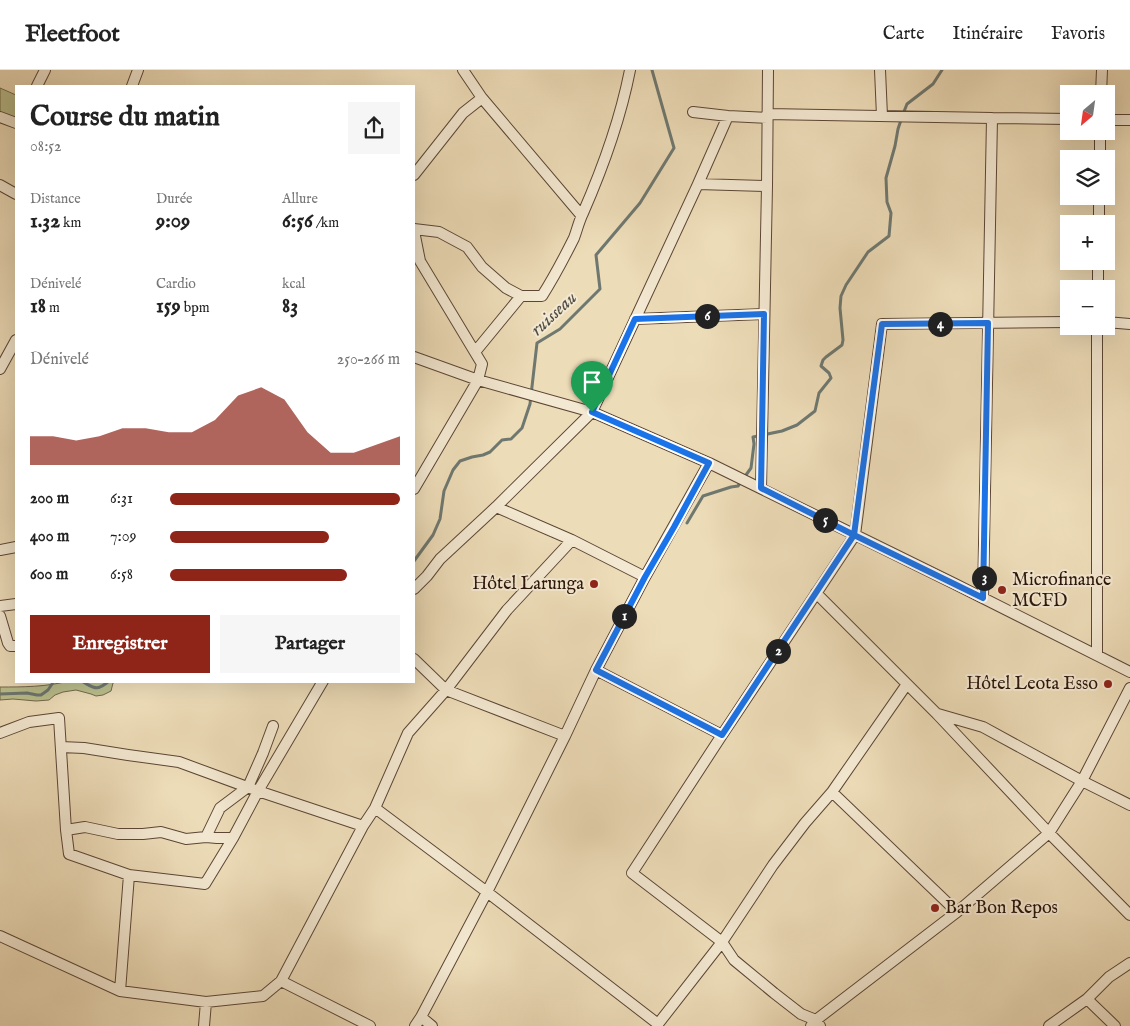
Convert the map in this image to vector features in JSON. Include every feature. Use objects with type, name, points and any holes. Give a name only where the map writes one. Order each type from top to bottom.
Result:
[{"type":"street","points":[[38,85],[45,70]]},
{"type":"street","points":[[132,85],[138,70]]},
{"type":"street","points":[[463,70],[482,98],[581,215]]},
{"type":"street","points":[[415,230],[438,232],[467,247],[482,267],[506,288],[521,296],[542,296],[574,236],[581,215],[593,190],[624,102],[630,70]]},
{"type":"street","points":[[761,488],[768,70]]},
{"type":"street","points":[[880,70],[882,116]]},
{"type":"street","points":[[1101,85],[1102,70]]},
{"type":"street","points":[[415,174],[463,114],[482,98]]},
{"type":"street","points":[[693,112],[728,116],[901,116],[1060,119]]},
{"type":"street","points":[[0,116],[15,123]]},
{"type":"street","points":[[415,588],[440,559],[496,507],[592,412],[728,116]]},
{"type":"street","points":[[983,598],[992,118]]},
{"type":"street","points":[[1115,120],[1130,120]]},
{"type":"street","points":[[698,184],[767,186]]},
{"type":"street","points":[[0,185],[15,193]]},
{"type":"street","points":[[415,239],[417,257],[482,364],[478,380],[415,487]]},
{"type":"street","points":[[474,352],[521,296]]},
{"type":"street","points":[[635,319],[764,314]]},
{"type":"street","points":[[1060,322],[882,324],[854,535],[632,874],[722,942],[734,960],[816,1024],[957,912],[1049,833],[1082,781],[1130,688]]},
{"type":"street","points":[[1115,323],[1130,324]]},
{"type":"street","points":[[1097,335],[1097,655]]},
{"type":"street","points":[[0,369],[15,342]]},
{"type":"street","points":[[415,357],[478,380],[592,412],[709,463],[1130,672]]},
{"type":"street","points":[[432,1026],[418,1022],[488,892],[596,670],[645,577],[709,463]]},
{"type":"street","points":[[496,507],[572,540],[645,577]]},
{"type":"street","points":[[0,936],[120,991],[206,1002],[263,996],[281,981],[363,826],[375,808],[408,733],[446,690],[507,610],[572,540]]},
{"type":"street","points":[[0,550],[15,547]]},
{"type":"street","points":[[816,593],[937,714],[1049,833],[1130,915]]},
{"type":"street","points":[[0,606],[15,604]]},
{"type":"street","points":[[0,616],[8,643],[10,646],[15,646]]},
{"type":"street","points":[[415,660],[446,690],[565,736]]},
{"type":"street","points":[[596,670],[722,735]]},
{"type":"street","points":[[0,733],[29,722],[59,718],[69,854],[129,875],[204,884],[233,838],[258,791],[323,683]]},
{"type":"street","points":[[375,808],[488,892],[657,1025],[722,942],[773,865],[805,823],[832,792],[907,684]]},
{"type":"street","points":[[937,714],[984,726],[1082,781],[1130,805]]},
{"type":"street","points":[[206,837],[220,808],[248,787],[273,726]]},
{"type":"street","points":[[61,747],[84,748],[179,762],[363,826]]},
{"type":"street","points":[[832,792],[957,912]]},
{"type":"street","points":[[66,830],[84,827],[118,834],[161,832],[186,839],[206,837],[233,838]]},
{"type":"street","points":[[120,991],[129,875]]},
{"type":"street","points":[[1049,1026],[1087,999],[1109,976],[1130,963]]},
{"type":"street","points":[[281,981],[370,1026]]},
{"type":"street","points":[[1087,999],[1115,1026]]},
{"type":"street","points":[[204,1026],[206,1002]]},
{"type":"green space","points":[[0,88],[15,95],[15,117],[0,112]]},
{"type":"green space","points":[[60,683],[113,683],[111,691],[103,695],[96,696],[76,690],[63,692],[49,700],[0,700],[0,687],[43,686]]},
{"type":"waterway","name":"ruisseau","points":[[415,560],[433,535],[440,519],[444,491],[453,470],[460,461],[490,452],[502,440],[511,439],[522,428],[530,404],[537,343],[560,329],[600,289],[596,255],[640,203],[674,148],[652,70]]},
{"type":"waterway","name":"ruisseau","points":[[903,114],[907,104],[933,84],[942,70]]},
{"type":"waterway","name":"ruisseau","points":[[687,523],[703,496],[738,486],[751,468],[753,437],[782,431],[797,425],[815,411],[819,393],[831,378],[829,373],[821,366],[823,360],[842,345],[841,296],[868,252],[889,236],[891,213],[887,202],[886,178],[901,120]]},
{"type":"waterway","name":"ruisseau","points":[[0,694],[27,693],[41,695],[48,690],[53,683]]},
{"type":"waterway","name":"ruisseau","points":[[85,683],[95,688],[101,687],[106,683]]},
{"type":"place","name":"Hôtel Larunga","points":[[594,584]]},
{"type":"place","name":"Microfinance MCFD","points":[[1002,590]]},
{"type":"place","name":"Hôtel Leota Esso","points":[[1108,684]]},
{"type":"place","name":"Bar Bon Repos","points":[[935,908]]},
{"type":"route","points":[[592,412],[635,319],[764,314],[761,488],[854,535],[882,324],[988,323],[983,598],[854,535],[722,735],[596,670],[645,577],[709,463],[592,412]]}]
